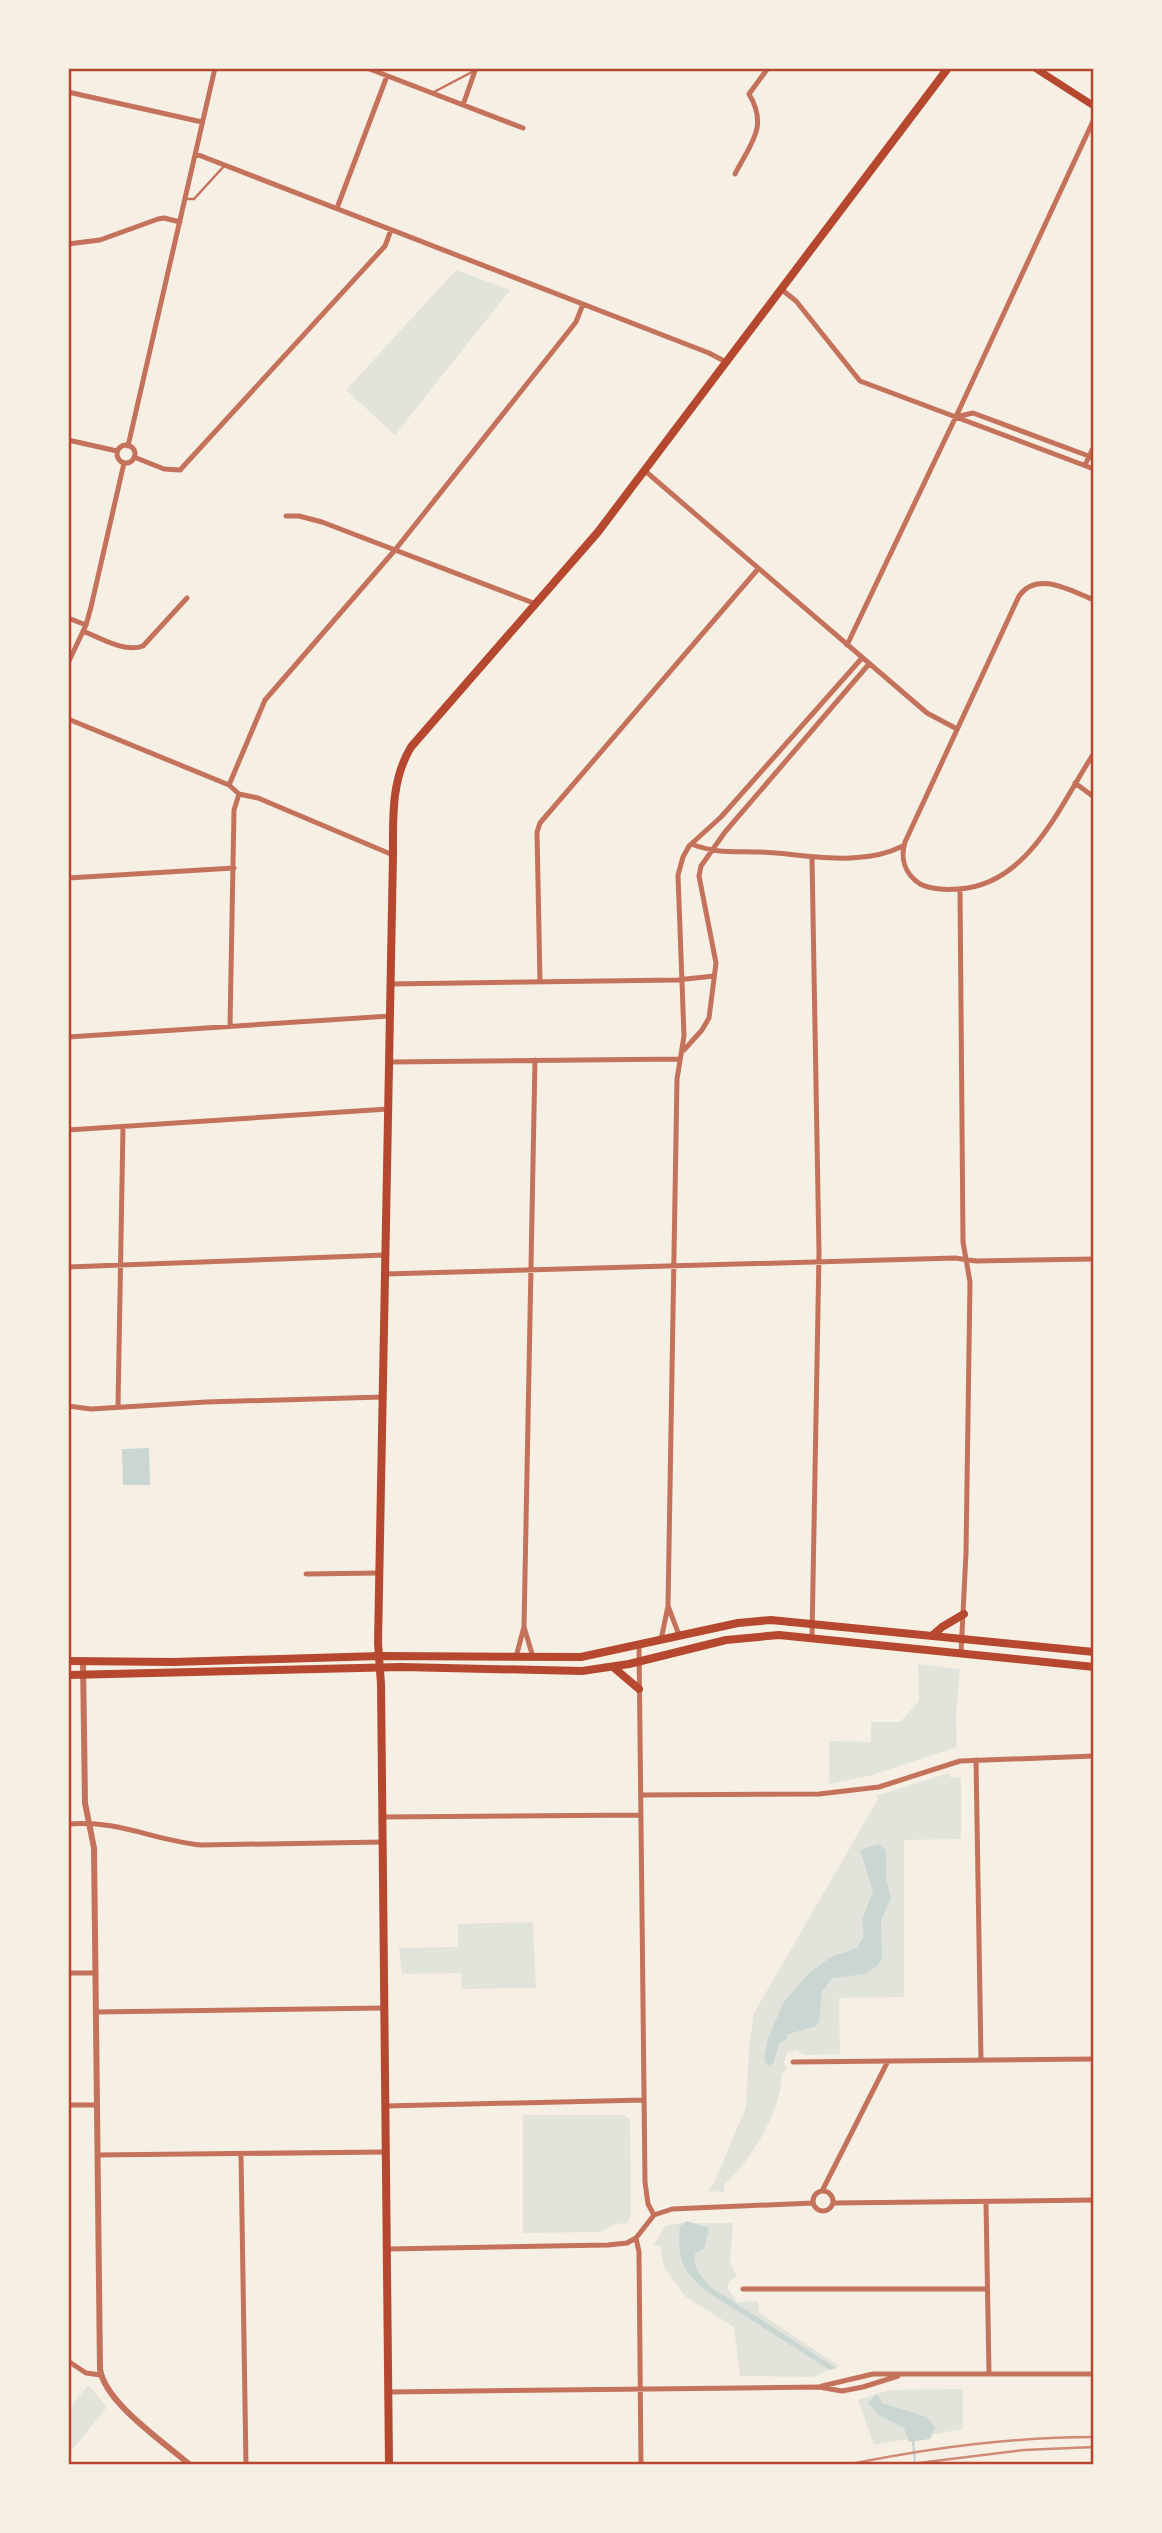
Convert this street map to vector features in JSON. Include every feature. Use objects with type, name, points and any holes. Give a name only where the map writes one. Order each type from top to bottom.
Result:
[{"type":"main road","points":[[390,2465],[379,1573],[395,790],[406,754],[590,542],[948,68]]},
{"type":"main road","points":[[1035,68],[1094,106]]},
{"type":"main road","points":[[933,1635],[964,1614]]},
{"type":"main road","points":[[68,1661],[173,1662],[380,1656],[581,1657],[763,1620],[1094,1652]]},
{"type":"main road","points":[[68,1675],[380,1668],[568,1672],[613,1667],[741,1638],[779,1635],[1094,1667]]},
{"type":"main road","points":[[613,1667],[639,1689]]},
{"type":"street","points":[[128,446],[215,68]]},
{"type":"street","points":[[367,68],[523,128]]},
{"type":"street","points":[[734,174],[758,128],[759,116],[749,94],[768,68]]},
{"type":"street","points":[[463,106],[476,69]]},
{"type":"street","points":[[337,208],[387,76]]},
{"type":"street","points":[[68,92],[202,122]]},
{"type":"street","points":[[847,645],[1094,119]]},
{"type":"street","points":[[196,154],[709,352],[726,362]]},
{"type":"street","points":[[68,244],[100,240],[158,219],[180,222]]},
{"type":"street","points":[[134,457],[164,469],[180,470],[385,246],[391,230]]},
{"type":"street","points":[[781,289],[796,300],[857,379],[1094,469]]},
{"type":"street","points":[[229,785],[265,700],[395,550],[576,322],[583,304]]},
{"type":"street","points":[[956,417],[973,414],[1091,457]]},
{"type":"street","points":[[68,440],[117,451]]},
{"type":"street","points":[[128,446],[134,451],[134,457],[129,463],[124,463],[117,457],[117,451],[128,446]]},
{"type":"street","points":[[1085,465],[1094,446]]},
{"type":"street","points":[[68,663],[85,628],[124,463]]},
{"type":"street","points":[[644,470],[927,713],[957,729]]},
{"type":"street","points":[[286,516],[299,516],[322,522],[536,604]]},
{"type":"street","points":[[540,982],[537,832],[540,822],[758,569]]},
{"type":"street","points":[[1094,600],[1051,584],[1033,584],[1025,588],[1019,596],[904,846],[902,857],[905,868],[918,882],[933,889],[960,889],[989,881],[1021,862],[1037,843],[1094,753]]},
{"type":"street","points":[[68,618],[126,648],[135,649],[143,646],[187,598]]},
{"type":"street","points":[[684,1049],[683,979],[679,946],[680,864],[691,844],[721,817],[862,658]]},
{"type":"street","points":[[662,1640],[668,1606],[677,1079],[684,1049],[709,1018],[716,957],[699,876],[701,866],[869,664]]},
{"type":"street","points":[[68,719],[229,785],[239,794],[258,799],[393,855]]},
{"type":"street","points":[[1074,783],[1094,797]]},
{"type":"street","points":[[230,1026],[234,810],[239,794]]},
{"type":"street","points":[[691,844],[711,851],[761,852],[812,858],[882,855],[904,846]]},
{"type":"street","points":[[812,858],[818,1262],[812,1637]]},
{"type":"street","points":[[68,878],[234,868]]},
{"type":"street","points":[[960,889],[963,1242],[971,1282],[961,1653]]},
{"type":"street","points":[[390,984],[683,979],[714,976]]},
{"type":"street","points":[[68,1037],[390,1016]]},
{"type":"street","points":[[388,1062],[680,1059]]},
{"type":"street","points":[[516,1658],[524,1627],[535,1060]]},
{"type":"street","points":[[68,1130],[388,1109]]},
{"type":"street","points":[[118,1408],[123,1126]]},
{"type":"street","points":[[68,1267],[385,1255]]},
{"type":"street","points":[[385,1274],[818,1262],[1094,1259]]},
{"type":"street","points":[[68,1406],[91,1409],[206,1402],[383,1397]]},
{"type":"street","points":[[306,1574],[379,1573]]},
{"type":"street","points":[[668,1606],[679,1635]]},
{"type":"street","points":[[524,1627],[534,1658]]},
{"type":"street","points":[[639,1645],[643,2100],[646,2196],[654,2215]]},
{"type":"street","points":[[83,1661],[85,1803],[94,1849],[101,2375],[105,2387],[114,2399],[190,2465]]},
{"type":"street","points":[[641,1795],[818,1794],[879,1787],[949,1764],[976,1760],[1094,1756]]},
{"type":"street","points":[[976,1760],[981,2060]]},
{"type":"street","points":[[382,1817],[640,1815]]},
{"type":"street","points":[[68,1824],[88,1822],[116,1825],[201,1845],[383,1842]]},
{"type":"street","points":[[68,1973],[96,1973]]},
{"type":"street","points":[[96,2012],[385,2008]]},
{"type":"street","points":[[793,2062],[1094,2059]]},
{"type":"street","points":[[822,2191],[831,2194],[834,2203],[831,2209],[825,2212],[819,2211],[813,2203],[814,2196],[822,2191],[888,2061]]},
{"type":"street","points":[[386,2106],[643,2100]]},
{"type":"street","points":[[68,2105],[97,2105]]},
{"type":"street","points":[[98,2155],[386,2152]]},
{"type":"street","points":[[241,2155],[246,2465]]},
{"type":"street","points":[[834,2203],[1094,2200]]},
{"type":"street","points":[[388,2249],[627,2243],[636,2238],[654,2215],[671,2209],[813,2203]]},
{"type":"street","points":[[986,2203],[989,2374]]},
{"type":"street","points":[[636,2238],[639,2252],[641,2465]]},
{"type":"street","points":[[743,2290],[987,2289]]},
{"type":"street","points":[[68,2361],[86,2373],[101,2375]]},
{"type":"street","points":[[819,2387],[873,2374],[1094,2374]]},
{"type":"street","points":[[388,2392],[819,2387],[842,2391],[898,2376]]},
{"type":"lane","points":[[432,93],[476,69]]},
{"type":"lane","points":[[186,199],[194,199],[201,194],[225,165]]},
{"type":"shaded area","points":[[456,270],[510,290],[395,435],[346,390]]},
{"type":"shaded area","points":[[149,1448],[150,1485],[123,1485],[122,1449]]},
{"type":"shaded area","points":[[918,1664],[960,1669],[956,1713],[957,1747],[869,1776],[829,1784],[829,1741],[871,1742],[871,1722],[900,1722],[919,1701]]},
{"type":"shaded area","points":[[949,1773],[950,1777],[961,1778],[961,1839],[904,1840],[904,1997],[839,1998],[840,2054],[804,2055],[796,2050],[787,2053],[784,2061],[787,2069],[782,2074],[771,2119],[763,2134],[745,2162],[724,2185],[724,2192],[708,2191],[714,2183],[746,2107],[754,2013],[878,1799],[876,1796]]},
{"type":"shaded area","points":[[878,1844],[886,1850],[886,1878],[891,1898],[881,1920],[882,1958],[878,1965],[865,1974],[833,1978],[822,1991],[819,2022],[814,2027],[788,2034],[787,2039],[779,2043],[774,2062],[768,2066],[764,2060],[768,2039],[783,2003],[809,1973],[831,1957],[857,1948],[864,1936],[862,1920],[873,1891],[860,1850]]},
{"type":"shaded area","points":[[533,1922],[536,1988],[462,1989],[461,1973],[402,1974],[399,1948],[458,1947],[458,1924]]},
{"type":"shaded area","points":[[523,2115],[624,2115],[630,2119],[631,2214],[628,2223],[615,2224],[600,2232],[523,2233]]},
{"type":"shaded area","points":[[687,2221],[709,2228],[704,2249],[695,2254],[694,2259],[698,2271],[709,2286],[836,2368],[830,2370],[706,2291],[691,2276],[680,2255],[680,2226]]},
{"type":"shaded area","points":[[680,2223],[733,2223],[730,2263],[737,2276],[727,2287],[737,2302],[758,2301],[759,2313],[839,2366],[813,2377],[740,2376],[734,2327],[686,2297],[664,2267],[660,2245],[653,2246],[665,2226]]},
{"type":"shaded area","points":[[88,2385],[107,2407],[68,2455],[68,2410]]},
{"type":"shaded area","points":[[963,2389],[963,2429],[874,2445],[858,2400],[889,2390]]},
{"type":"shaded area","points":[[877,2394],[882,2403],[927,2417],[935,2428],[930,2439],[909,2442],[904,2428],[879,2415],[868,2403]]},
{"type":"waterway","points":[[913,2440],[915,2465]]},
{"type":"railway","points":[[846,2465],[969,2445],[1094,2437]]},
{"type":"railway","points":[[902,2465],[1024,2450],[1094,2447]]}]
